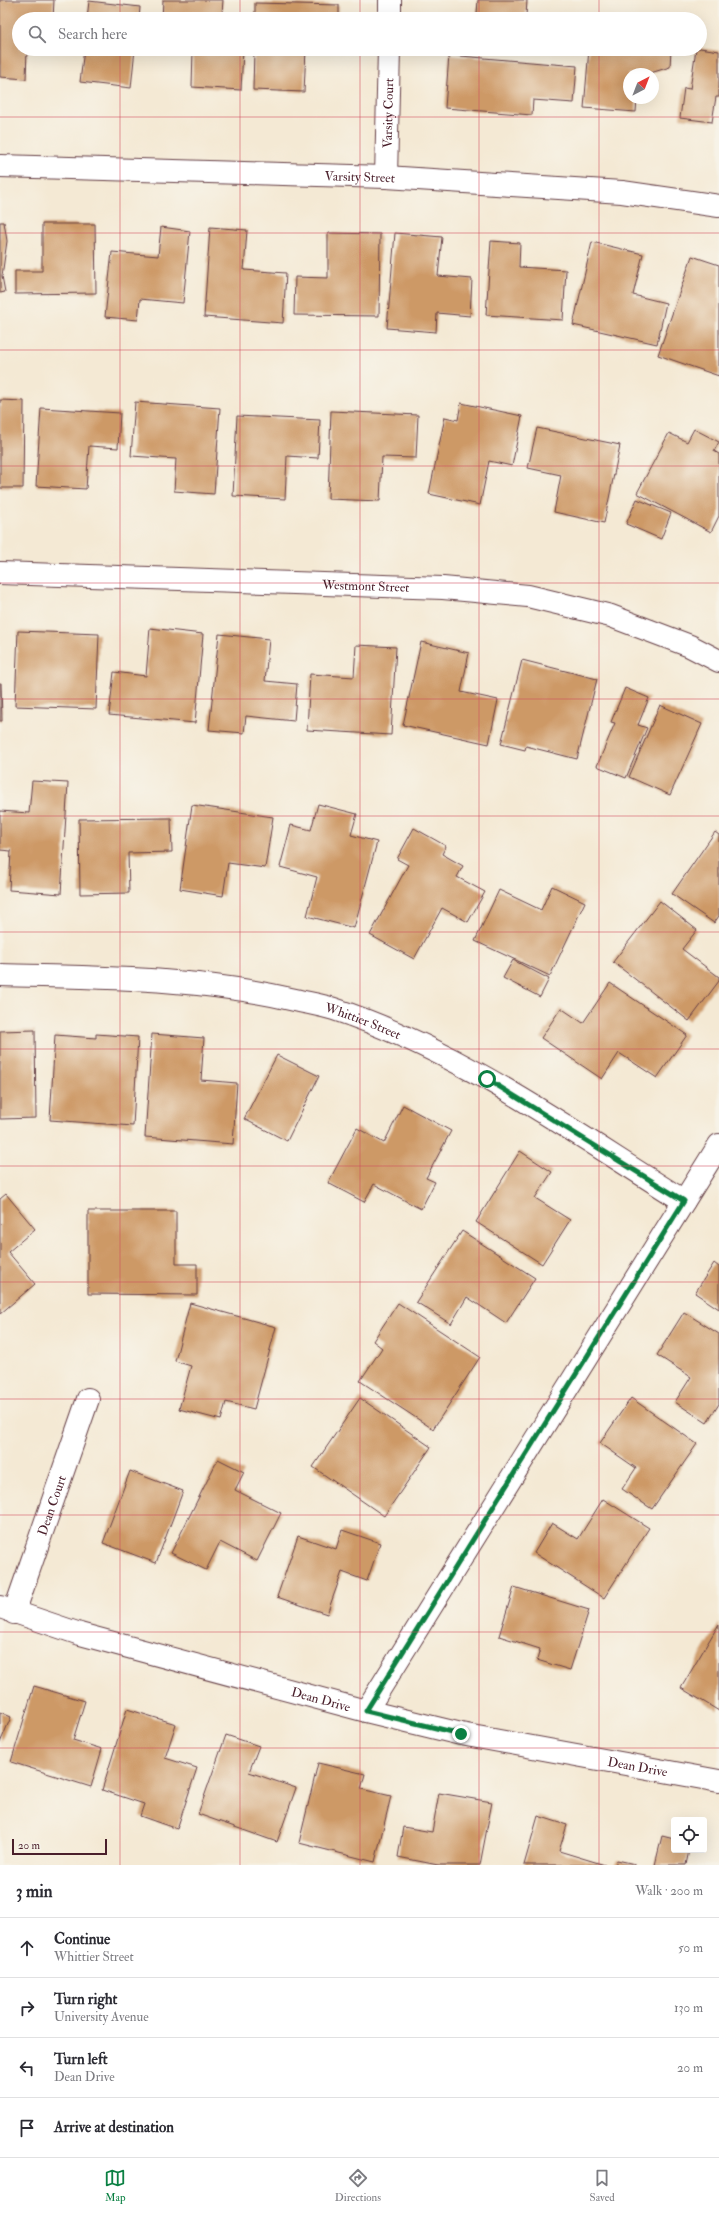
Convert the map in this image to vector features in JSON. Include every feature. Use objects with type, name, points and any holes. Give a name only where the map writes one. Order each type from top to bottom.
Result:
[{"type":"street","points":[[390,0],[390,12]]},
{"type":"street","name":"Varsity Court","points":[[386,177],[389,56]]},
{"type":"street","name":"Varsity Street","points":[[0,166],[386,177],[622,192],[719,206]]},
{"type":"street","name":"Westmont Street","points":[[0,573],[443,588],[528,596],[611,616],[690,646],[719,661]]},
{"type":"street","name":"Whittier Street","points":[[0,975],[166,981],[250,990],[333,1009],[412,1039],[487,1079],[684,1201]]},
{"type":"street","points":[[366,1711],[719,1145]]},
{"type":"street","name":"Dean Court","points":[[7,1610],[88,1399]]},
{"type":"street","name":"Dean Drive","points":[[7,1610],[80,1634],[366,1711],[469,1736],[719,1781]]},
{"type":"building","points":[[0,0],[54,0],[53,12],[12,12],[12,56],[27,56],[26,79],[0,77]]},
{"type":"building","points":[[163,0],[223,0],[222,12],[162,12]]},
{"type":"building","points":[[478,0],[527,0],[526,12],[477,12]]},
{"type":"building","points":[[89,1],[140,7],[140,12],[88,12]]},
{"type":"building","points":[[255,3],[339,5],[339,12],[255,12]]},
{"type":"building","points":[[707,49],[719,51],[719,97],[716,97],[712,122],[680,118],[684,88],[690,89],[695,56],[707,56]]},
{"type":"building","points":[[83,56],[134,56],[131,88],[80,82]]},
{"type":"building","points":[[193,56],[243,56],[241,90],[192,87]]},
{"type":"building","points":[[254,56],[306,56],[304,92],[253,90]]},
{"type":"building","points":[[449,56],[577,66],[574,103],[533,100],[532,115],[445,108]]},
{"type":"building","points":[[588,56],[671,56],[670,67],[659,70],[659,68],[623,68],[623,104],[637,104],[636,112],[584,108]]},
{"type":"building","points":[[0,222],[4,222],[7,241],[2,276],[5,292],[0,293]]},
{"type":"building","points":[[42,224],[95,224],[96,293],[15,294],[15,271],[42,271]]},
{"type":"building","points":[[161,227],[190,231],[183,303],[140,299],[138,320],[105,317],[112,252],[158,256]]},
{"type":"building","points":[[210,227],[247,230],[244,270],[286,273],[283,323],[204,317]]},
{"type":"building","points":[[328,233],[380,234],[379,316],[294,315],[295,277],[328,278]]},
{"type":"building","points":[[395,233],[442,237],[438,276],[472,279],[470,316],[437,313],[436,332],[387,328]]},
{"type":"building","points":[[491,241],[520,243],[519,267],[566,270],[563,320],[486,315]]},
{"type":"building","points":[[592,242],[643,254],[633,295],[666,303],[657,344],[573,325]]},
{"type":"building","points":[[692,256],[719,265],[719,376],[658,355]]},
{"type":"building","points":[[0,400],[24,401],[23,488],[0,488]]},
{"type":"building","points":[[135,402],[220,408],[214,494],[174,491],[176,459],[131,456]]},
{"type":"building","points":[[461,403],[522,416],[512,466],[489,461],[480,505],[429,494],[445,417],[458,420]]},
{"type":"building","points":[[41,408],[120,413],[118,448],[89,446],[86,489],[36,486]]},
{"type":"building","points":[[331,411],[418,415],[416,458],[382,457],[380,501],[328,499]]},
{"type":"building","points":[[237,416],[320,420],[318,458],[287,456],[285,499],[233,496]]},
{"type":"building","points":[[537,428],[620,445],[604,523],[554,512],[561,475],[528,468]]},
{"type":"building","points":[[694,429],[719,442],[714,451],[719,454],[719,516],[711,532],[637,493],[669,433],[687,442]]},
{"type":"building","points":[[637,499],[671,513],[661,539],[626,524]]},
{"type":"building","points":[[150,628],[203,634],[195,723],[109,715],[114,672],[146,676]]},
{"type":"building","points":[[18,631],[99,634],[96,709],[15,706]]},
{"type":"building","points":[[219,634],[269,639],[265,681],[297,684],[294,721],[246,716],[244,733],[209,730]]},
{"type":"building","points":[[421,642],[469,653],[461,692],[498,700],[489,744],[403,725]]},
{"type":"building","points":[[356,645],[396,647],[391,735],[307,730],[310,674],[354,677]]},
{"type":"building","points":[[522,660],[597,679],[577,759],[526,746],[525,750],[501,744]]},
{"type":"building","points":[[1,683],[2,721],[0,721]]},
{"type":"building","points":[[625,688],[649,698],[638,725],[647,728],[626,778],[597,766],[615,723],[611,722]]},
{"type":"building","points":[[660,705],[702,724],[670,795],[629,777]]},
{"type":"building","points":[[32,781],[68,783],[61,894],[9,890],[11,851],[0,850],[0,811],[29,813]]},
{"type":"building","points":[[318,804],[357,814],[351,835],[377,842],[354,928],[307,916],[317,877],[280,867],[291,825],[311,830]]},
{"type":"building","points":[[192,805],[273,817],[265,868],[228,863],[223,896],[180,889]]},
{"type":"building","points":[[171,818],[172,852],[128,853],[129,893],[80,894],[79,819]]},
{"type":"building","points":[[414,828],[446,846],[442,854],[463,866],[457,877],[485,892],[468,922],[442,908],[414,959],[370,935],[408,865],[397,859]]},
{"type":"building","points":[[715,832],[719,835],[719,916],[714,923],[672,894]]},
{"type":"building","points":[[552,886],[585,902],[550,976],[475,941],[499,890],[541,910]]},
{"type":"building","points":[[660,901],[697,930],[682,949],[719,977],[719,981],[689,1021],[613,962]]},
{"type":"building","points":[[513,960],[549,979],[540,997],[503,978]]},
{"type":"building","points":[[610,983],[687,1035],[657,1078],[619,1053],[602,1079],[541,1038],[561,1008],[583,1023]]},
{"type":"building","points":[[35,1030],[36,1118],[0,1119],[0,1031]]},
{"type":"building","points":[[96,1034],[138,1037],[133,1126],[50,1120],[55,1035],[96,1038]]},
{"type":"building","points":[[152,1034],[204,1038],[201,1080],[237,1083],[233,1144],[145,1137]]},
{"type":"building","points":[[277,1055],[319,1076],[287,1141],[244,1119]]},
{"type":"building","points":[[403,1105],[451,1131],[426,1178],[435,1182],[421,1209],[374,1184],[364,1202],[328,1183],[357,1128],[384,1143]]},
{"type":"building","points":[[520,1151],[552,1172],[535,1198],[570,1220],[542,1264],[476,1222]]},
{"type":"building","points":[[6,1194],[35,1229],[8,1252],[35,1284],[0,1314],[0,1199]]},
{"type":"building","points":[[88,1211],[176,1211],[176,1264],[197,1264],[197,1295],[88,1294]]},
{"type":"building","points":[[462,1231],[535,1278],[506,1323],[467,1297],[451,1324],[416,1302]]},
{"type":"building","points":[[714,1263],[719,1267],[719,1309],[695,1293]]},
{"type":"building","points":[[190,1303],[276,1327],[254,1409],[226,1402],[221,1420],[179,1409],[191,1366],[175,1361]]},
{"type":"building","points":[[398,1303],[480,1357],[433,1429],[360,1381],[382,1348],[373,1341]]},
{"type":"building","points":[[684,1312],[719,1334],[719,1404],[707,1423],[675,1402],[691,1377],[657,1355]]},
{"type":"building","points":[[360,1398],[431,1447],[384,1516],[313,1467]]},
{"type":"building","points":[[631,1398],[697,1444],[652,1509],[622,1489],[636,1468],[600,1443]]},
{"type":"building","points":[[218,1459],[244,1472],[235,1490],[281,1513],[257,1561],[220,1542],[206,1570],[171,1553]]},
{"type":"building","points":[[130,1471],[183,1491],[156,1563],[103,1543]]},
{"type":"building","points":[[603,1499],[649,1528],[604,1598],[534,1553],[552,1523],[578,1539]]},
{"type":"building","points":[[342,1530],[380,1543],[367,1581],[342,1572],[327,1614],[277,1597],[298,1536],[336,1549]]},
{"type":"building","points":[[514,1587],[589,1610],[570,1670],[537,1660],[540,1649],[499,1636]]},
{"type":"building","points":[[719,1624],[719,1711],[681,1688]]},
{"type":"building","points":[[34,1686],[85,1701],[73,1740],[102,1749],[91,1787],[11,1762]]},
{"type":"building","points":[[127,1709],[176,1724],[165,1758],[197,1768],[177,1829],[140,1816],[144,1804],[102,1790]]},
{"type":"building","points":[[0,1712],[11,1717],[0,1743]]},
{"type":"building","points":[[226,1735],[259,1746],[249,1772],[296,1788],[277,1842],[198,1814]]},
{"type":"building","points":[[318,1763],[365,1774],[361,1789],[391,1796],[375,1862],[299,1843]]},
{"type":"building","points":[[439,1793],[492,1802],[480,1865],[438,1865],[398,1857],[403,1827],[432,1832]]},
{"type":"building","points":[[538,1816],[567,1825],[559,1851],[605,1865],[524,1865]]},
{"type":"building","points":[[662,1836],[671,1838],[671,1853],[688,1853],[686,1865],[655,1865]]},
{"type":"building","points":[[617,1860],[635,1864],[635,1865],[615,1865]]},
{"type":"route","points":[[461,1734],[366,1711],[684,1201],[487,1079]]}]
